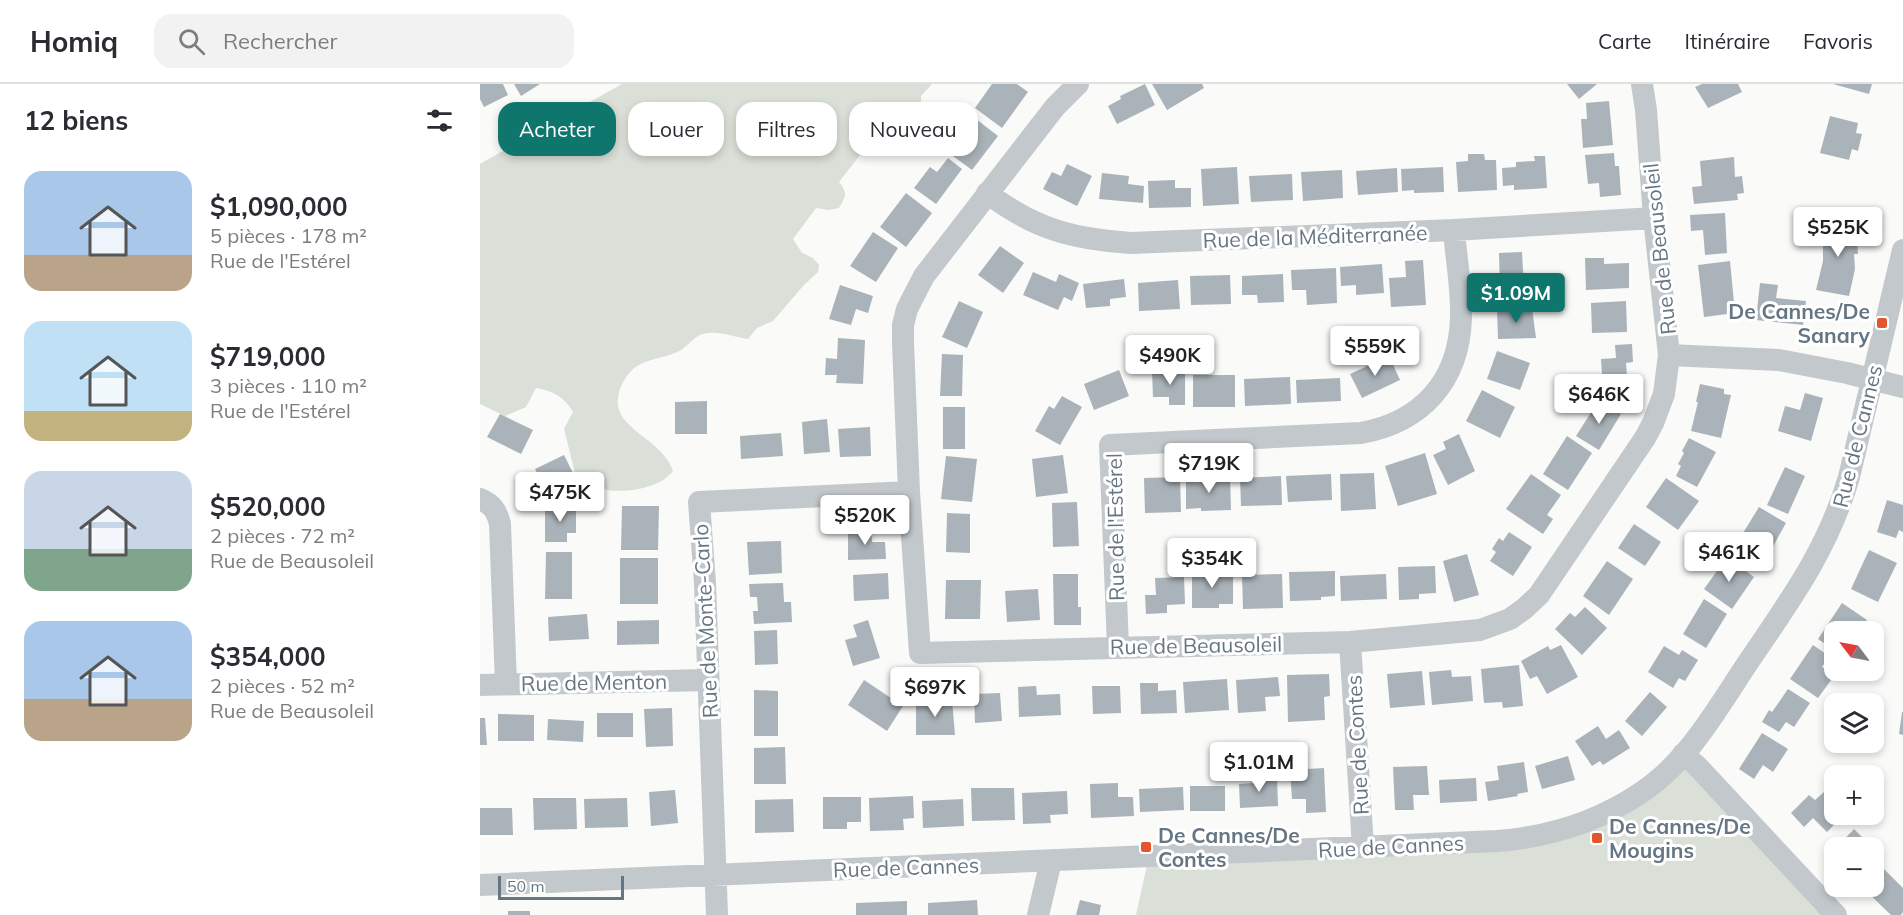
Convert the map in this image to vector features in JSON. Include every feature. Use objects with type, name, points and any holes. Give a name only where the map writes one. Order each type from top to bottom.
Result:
[{"type":"street","name":"Rue de Beausoleil","points":[[1078,84],[1055,106],[987,193],[924,276],[907,309],[903,325],[903,343],[909,492],[920,653],[1350,642],[1480,630],[1496,626],[1524,609],[1550,581],[1645,438],[1664,394],[1669,355],[1642,84]]},
{"type":"street","name":"Rue de la Méditerranée","points":[[987,193],[1011,211],[1044,228],[1097,241],[1131,243],[1454,230],[1654,218]]},
{"type":"street","name":"Rue de l'Estérel","points":[[1118,647],[1110,445],[1361,433],[1394,425],[1411,416],[1426,404],[1447,375],[1460,336],[1461,315],[1454,230]]},
{"type":"street","name":"Rue de Cannes","points":[[480,885],[1514,840],[1565,830],[1608,812],[1662,777],[1683,754],[1707,725],[1810,571],[1840,507],[1849,477],[1903,250]]},
{"type":"street","points":[[1669,355],[1779,360],[1903,387]]},
{"type":"street","name":"Rue de Monte-Carlo","points":[[717,915],[699,502],[909,492]]},
{"type":"street","points":[[480,498],[492,506],[498,514],[500,524],[506,684]]},
{"type":"street","name":"Rue de Contes","points":[[1350,642],[1363,847]]},
{"type":"street","name":"Rue de Menton","points":[[480,685],[708,680]]},
{"type":"street","points":[[1683,754],[1697,766],[1836,915]]},
{"type":"street","points":[[1038,915],[1051,861]]},
{"type":"shaded area","points":[[622,84],[932,84],[921,96],[921,102],[849,102],[849,156],[859,156],[839,182],[845,195],[839,208],[829,210],[816,208],[793,239],[802,253],[813,258],[819,265],[818,272],[773,321],[757,328],[748,339],[715,333],[700,335],[681,350],[642,363],[629,374],[618,395],[621,415],[661,452],[673,471],[659,482],[639,489],[618,491],[599,488],[575,473],[564,429],[573,412],[558,396],[536,388],[526,407],[505,416],[480,404],[480,164],[498,154],[498,156],[616,156],[616,102],[590,102]]},
{"type":"shaded area","points":[[1683,754],[1836,915],[1136,915],[1149,856],[1565,830]]},
{"type":"building","points":[[480,84],[503,84],[508,95],[484,107],[480,99]]},
{"type":"building","points":[[514,84],[540,84],[521,96]]},
{"type":"building","points":[[992,84],[1017,84],[1028,92],[1002,128],[978,110],[978,104]]},
{"type":"building","points":[[1145,84],[1155,105],[1117,124],[1108,106],[1121,99],[1120,96]]},
{"type":"building","points":[[1152,84],[1202,84],[1204,88],[1167,110]]},
{"type":"building","points":[[1567,84],[1597,84],[1579,99]]},
{"type":"building","points":[[1702,84],[1738,84],[1742,92],[1708,108],[1695,87]]},
{"type":"building","points":[[1833,84],[1872,84],[1869,94]]},
{"type":"building","points":[[1609,101],[1613,145],[1583,148],[1581,119],[1587,119],[1586,103]]},
{"type":"building","points":[[1830,116],[1858,123],[1856,133],[1862,134],[1858,151],[1852,149],[1849,160],[1820,153]]},
{"type":"building","points":[[978,121],[998,136],[972,170],[953,156],[978,156]]},
{"type":"building","points":[[1614,153],[1615,166],[1619,166],[1621,195],[1600,197],[1599,183],[1588,184],[1585,155]]},
{"type":"building","points":[[1468,154],[1484,154],[1485,160],[1496,160],[1497,190],[1458,192],[1456,162],[1468,161]]},
{"type":"building","points":[[1534,156],[1545,156],[1547,188],[1514,190],[1514,185],[1503,186],[1502,168],[1516,167],[1516,162],[1535,161]]},
{"type":"building","points":[[1734,157],[1735,177],[1742,176],[1744,193],[1737,194],[1738,200],[1694,204],[1692,187],[1702,186],[1700,161]]},
{"type":"building","points":[[948,158],[962,169],[936,204],[914,188],[930,167],[937,172]]},
{"type":"building","points":[[1067,164],[1092,176],[1077,206],[1043,189],[1052,172],[1061,176]]},
{"type":"building","points":[[1237,167],[1239,204],[1203,206],[1201,169]]},
{"type":"building","points":[[1443,167],[1444,192],[1402,191],[1401,169]]},
{"type":"building","points":[[1397,168],[1398,192],[1358,195],[1356,171]]},
{"type":"building","points":[[1342,170],[1343,198],[1303,201],[1301,172]]},
{"type":"building","points":[[1102,173],[1129,176],[1128,184],[1144,186],[1143,203],[1099,199]]},
{"type":"building","points":[[1292,174],[1293,200],[1251,202],[1249,176]]},
{"type":"building","points":[[1175,180],[1175,188],[1191,188],[1191,207],[1149,208],[1148,181]]},
{"type":"building","points":[[906,193],[932,213],[906,247],[880,227]]},
{"type":"building","points":[[1725,213],[1727,253],[1705,255],[1703,230],[1691,231],[1690,215]]},
{"type":"building","points":[[1854,219],[1853,241],[1857,241],[1858,254],[1854,254],[1855,269],[1849,296],[1816,290],[1823,261],[1823,234],[1827,233],[1827,221]]},
{"type":"building","points":[[873,232],[898,248],[876,282],[850,266]]},
{"type":"building","points":[[1000,246],[1024,263],[1003,293],[978,275]]},
{"type":"building","points":[[1522,252],[1524,291],[1500,292],[1499,253]]},
{"type":"building","points":[[1585,258],[1604,258],[1604,264],[1629,263],[1629,288],[1586,290]]},
{"type":"building","points":[[1423,260],[1426,305],[1391,307],[1389,278],[1406,277],[1405,261]]},
{"type":"building","points":[[1730,261],[1735,313],[1704,317],[1698,265]]},
{"type":"building","points":[[1382,264],[1384,293],[1356,295],[1356,285],[1341,286],[1340,267]]},
{"type":"building","points":[[1336,268],[1337,303],[1307,305],[1306,290],[1292,290],[1291,270]]},
{"type":"building","points":[[1033,272],[1056,282],[1059,274],[1079,283],[1072,301],[1064,297],[1058,310],[1023,295]]},
{"type":"building","points":[[1283,274],[1284,302],[1258,303],[1257,295],[1242,295],[1242,276]]},
{"type":"building","points":[[1230,275],[1231,304],[1191,305],[1190,276]]},
{"type":"building","points":[[1124,279],[1126,297],[1110,299],[1110,306],[1086,308],[1083,284]]},
{"type":"building","points":[[1178,280],[1180,309],[1139,311],[1138,283]]},
{"type":"building","points":[[1760,283],[1778,285],[1776,298],[1806,301],[1803,325],[1756,320]]},
{"type":"building","points":[[840,285],[873,296],[868,313],[856,309],[851,325],[829,319]]},
{"type":"building","points":[[959,301],[983,312],[967,348],[942,337]]},
{"type":"building","points":[[1626,301],[1627,332],[1592,333],[1591,303]]},
{"type":"building","points":[[1532,308],[1536,338],[1498,339],[1497,309]]},
{"type":"building","points":[[838,338],[865,340],[863,384],[836,383],[837,375],[825,375],[826,358],[837,359]]},
{"type":"building","points":[[1632,344],[1633,362],[1626,363],[1628,390],[1603,391],[1601,359],[1616,358],[1615,345]]},
{"type":"building","points":[[1497,351],[1530,363],[1520,390],[1487,379]]},
{"type":"building","points":[[942,354],[963,355],[962,396],[940,396]]},
{"type":"building","points":[[1389,356],[1400,380],[1362,398],[1350,374]]},
{"type":"building","points":[[1119,370],[1129,396],[1094,410],[1084,384]]},
{"type":"building","points":[[1185,371],[1185,405],[1169,405],[1169,397],[1153,397],[1152,372]]},
{"type":"building","points":[[1193,375],[1235,375],[1235,407],[1193,407]]},
{"type":"building","points":[[1290,377],[1291,404],[1245,406],[1244,379]]},
{"type":"building","points":[[1340,378],[1341,401],[1297,403],[1296,380]]},
{"type":"building","points":[[1700,384],[1724,389],[1724,394],[1731,395],[1721,438],[1691,431]]},
{"type":"building","points":[[1482,390],[1515,407],[1500,438],[1466,421]]},
{"type":"building","points":[[1805,393],[1823,398],[1811,441],[1778,431],[1785,406],[1800,410]]},
{"type":"building","points":[[1062,396],[1082,407],[1060,445],[1035,431],[1049,406],[1054,409]]},
{"type":"building","points":[[1599,400],[1621,414],[1599,450],[1576,436]]},
{"type":"building","points":[[707,401],[707,434],[675,434],[675,402]]},
{"type":"building","points":[[943,407],[965,407],[965,449],[943,449]]},
{"type":"building","points":[[500,414],[533,430],[521,454],[487,437]]},
{"type":"building","points":[[827,419],[830,452],[804,454],[802,422]]},
{"type":"building","points":[[870,427],[871,456],[840,457],[838,429]]},
{"type":"building","points":[[781,433],[783,456],[741,459],[740,436]]},
{"type":"building","points":[[1459,434],[1475,471],[1448,485],[1433,455],[1446,449],[1443,442]]},
{"type":"building","points":[[1567,436],[1592,453],[1568,490],[1543,474]]},
{"type":"building","points":[[1689,438],[1716,452],[1697,487],[1676,476],[1681,466],[1678,464],[1684,453],[1682,451]]},
{"type":"building","points":[[1425,453],[1437,494],[1398,506],[1385,466]]},
{"type":"building","points":[[564,455],[578,483],[549,497],[535,469]]},
{"type":"building","points":[[1063,455],[1068,493],[1036,497],[1032,459]]},
{"type":"building","points":[[946,456],[977,459],[972,502],[941,499]]},
{"type":"building","points":[[1785,467],[1805,476],[1788,514],[1767,505]]},
{"type":"building","points":[[1374,473],[1376,509],[1341,511],[1340,474]]},
{"type":"building","points":[[1331,474],[1332,500],[1288,502],[1286,476]]},
{"type":"building","points":[[1531,474],[1561,495],[1547,515],[1553,519],[1543,534],[1506,509]]},
{"type":"building","points":[[1230,476],[1231,510],[1186,509],[1186,482],[1200,482],[1201,477]]},
{"type":"building","points":[[1281,476],[1282,505],[1241,506],[1240,478]]},
{"type":"building","points":[[1180,477],[1181,512],[1145,513],[1144,478]]},
{"type":"building","points":[[1666,478],[1699,501],[1678,530],[1646,507]]},
{"type":"building","points":[[1887,500],[1903,505],[1903,532],[1899,530],[1896,538],[1877,532]]},
{"type":"building","points":[[1077,502],[1079,546],[1053,547],[1052,503]]},
{"type":"building","points":[[545,506],[576,506],[576,533],[567,533],[567,542],[545,542]]},
{"type":"building","points":[[622,506],[659,506],[658,550],[621,550]]},
{"type":"building","points":[[1759,507],[1786,523],[1768,555],[1740,538]]},
{"type":"building","points":[[947,513],[970,514],[970,553],[946,552]]},
{"type":"building","points":[[1634,524],[1661,542],[1645,566],[1618,548]]},
{"type":"building","points":[[871,529],[872,542],[885,542],[886,559],[848,560],[848,530]]},
{"type":"building","points":[[1509,532],[1532,547],[1513,576],[1490,561],[1496,552],[1492,549],[1499,538],[1503,541]]},
{"type":"building","points":[[781,541],[782,573],[749,575],[747,542]]},
{"type":"building","points":[[1869,550],[1897,563],[1878,602],[1851,589]]},
{"type":"building","points":[[546,552],[572,552],[572,599],[545,599]]},
{"type":"building","points":[[1467,554],[1479,595],[1454,602],[1443,561]]},
{"type":"building","points":[[1727,557],[1754,577],[1732,609],[1704,589]]},
{"type":"building","points":[[620,558],[658,558],[658,604],[620,604]]},
{"type":"building","points":[[1607,561],[1633,579],[1609,615],[1583,596]]},
{"type":"building","points":[[1435,566],[1436,593],[1419,594],[1419,599],[1399,600],[1398,567]]},
{"type":"building","points":[[1192,571],[1233,571],[1233,604],[1219,604],[1219,608],[1192,608]]},
{"type":"building","points":[[1335,571],[1335,596],[1321,597],[1321,600],[1290,601],[1289,572]]},
{"type":"building","points":[[888,573],[889,599],[854,601],[853,575]]},
{"type":"building","points":[[1053,574],[1078,574],[1078,607],[1081,607],[1081,625],[1054,625]]},
{"type":"building","points":[[1282,574],[1283,608],[1243,609],[1242,575]]},
{"type":"building","points":[[1386,574],[1387,599],[1341,601],[1340,576]]},
{"type":"building","points":[[1184,577],[1185,604],[1167,605],[1167,613],[1146,614],[1145,595],[1156,595],[1155,578]]},
{"type":"building","points":[[946,580],[981,580],[980,619],[945,619]]},
{"type":"building","points":[[783,583],[784,602],[791,602],[792,622],[754,624],[753,611],[758,611],[757,597],[750,597],[749,584]]},
{"type":"building","points":[[1038,589],[1040,620],[1007,622],[1005,591]]},
{"type":"building","points":[[1704,599],[1727,614],[1706,648],[1683,634]]},
{"type":"building","points":[[1842,603],[1867,620],[1866,621],[1830,621]]},
{"type":"building","points":[[1585,607],[1607,628],[1582,655],[1555,629],[1570,613],[1575,617]]},
{"type":"building","points":[[587,614],[589,639],[549,641],[548,617]]},
{"type":"building","points":[[659,620],[659,644],[617,645],[617,621]]},
{"type":"building","points":[[868,620],[880,658],[853,666],[845,640],[857,637],[853,625]]},
{"type":"building","points":[[777,630],[778,664],[755,665],[754,631]]},
{"type":"building","points":[[1824,630],[1824,643],[1818,639]]},
{"type":"building","points":[[1561,645],[1578,677],[1547,694],[1537,676],[1530,679],[1521,661],[1548,646],[1550,650]]},
{"type":"building","points":[[1813,645],[1824,653],[1822,667],[1824,681],[1830,681],[1818,698],[1790,679]]},
{"type":"building","points":[[1664,646],[1679,655],[1682,650],[1698,660],[1685,681],[1679,678],[1673,688],[1648,672]]},
{"type":"building","points":[[1519,665],[1523,706],[1503,708],[1502,702],[1484,703],[1481,669]]},
{"type":"building","points":[[1451,670],[1452,677],[1471,676],[1473,701],[1432,705],[1429,672]]},
{"type":"building","points":[[1422,671],[1425,705],[1390,708],[1387,674]]},
{"type":"building","points":[[1329,674],[1330,696],[1324,697],[1325,720],[1288,722],[1287,675]]},
{"type":"building","points":[[1278,677],[1280,696],[1265,697],[1266,711],[1238,713],[1236,680]]},
{"type":"building","points":[[1227,679],[1229,710],[1185,713],[1183,682]]},
{"type":"building","points":[[864,680],[903,706],[887,731],[848,705]]},
{"type":"building","points":[[1140,683],[1158,683],[1158,691],[1176,690],[1177,713],[1141,714]]},
{"type":"building","points":[[1036,686],[1037,695],[1060,694],[1061,715],[1019,717],[1018,687]]},
{"type":"building","points":[[1092,686],[1120,686],[1121,713],[1093,714]]},
{"type":"building","points":[[1788,689],[1810,703],[1794,727],[1786,722],[1779,732],[1762,722],[1769,710],[1772,712]]},
{"type":"building","points":[[754,690],[778,691],[778,736],[754,736]]},
{"type":"building","points":[[1650,692],[1667,707],[1642,736],[1625,721]]},
{"type":"building","points":[[1000,693],[1002,721],[975,723],[974,694]]},
{"type":"building","points":[[952,700],[955,735],[916,735],[916,701]]},
{"type":"building","points":[[672,708],[673,746],[646,747],[644,709]]},
{"type":"building","points":[[1903,712],[1903,735],[1899,734]]},
{"type":"building","points":[[597,713],[633,713],[633,737],[597,737]]},
{"type":"building","points":[[498,714],[534,715],[534,741],[498,741]]},
{"type":"building","points":[[480,718],[485,718],[487,745],[480,745]]},
{"type":"building","points":[[548,719],[584,721],[583,742],[547,740]]},
{"type":"building","points":[[1598,726],[1606,739],[1619,730],[1630,748],[1603,765],[1600,761],[1592,766],[1575,741]]},
{"type":"building","points":[[1762,733],[1788,749],[1773,772],[1763,765],[1754,779],[1739,769]]},
{"type":"building","points":[[785,747],[786,784],[754,784],[754,748]]},
{"type":"building","points":[[1568,756],[1575,780],[1542,789],[1535,766]]},
{"type":"building","points":[[1524,762],[1528,792],[1488,801],[1485,782],[1499,780],[1497,766]]},
{"type":"building","points":[[1427,766],[1429,795],[1413,795],[1414,810],[1395,810],[1393,767]]},
{"type":"building","points":[[1324,768],[1326,812],[1306,813],[1306,799],[1292,799],[1290,770]]},
{"type":"building","points":[[1254,777],[1277,777],[1278,806],[1240,808],[1239,784],[1254,783]]},
{"type":"building","points":[[1476,778],[1477,801],[1440,803],[1439,780]]},
{"type":"building","points":[[1118,783],[1118,797],[1133,797],[1134,816],[1091,818],[1090,784]]},
{"type":"building","points":[[1190,786],[1225,786],[1225,811],[1190,811]]},
{"type":"building","points":[[1183,787],[1184,810],[1140,812],[1139,789]]},
{"type":"building","points":[[971,788],[1014,788],[1015,820],[972,821]]},
{"type":"building","points":[[675,790],[678,823],[651,826],[649,792]]},
{"type":"building","points":[[1067,791],[1068,814],[1050,815],[1051,823],[1023,824],[1022,793]]},
{"type":"building","points":[[1824,792],[1824,825],[1834,825],[1827,832],[1813,818],[1804,827],[1791,813],[1809,795],[1815,800]]},
{"type":"building","points":[[913,796],[914,818],[903,819],[904,830],[870,831],[869,798]]},
{"type":"building","points":[[823,797],[861,797],[861,822],[847,822],[847,829],[823,829]]},
{"type":"building","points":[[533,798],[576,798],[577,829],[534,830]]},
{"type":"building","points":[[627,798],[628,827],[585,828],[584,799]]},
{"type":"building","points":[[793,799],[794,832],[755,833],[755,800]]},
{"type":"building","points":[[963,799],[964,826],[923,828],[922,801]]},
{"type":"building","points":[[480,808],[512,808],[513,835],[480,835]]},
{"type":"building","points":[[1854,829],[1862,837],[1846,837]]},
{"type":"building","points":[[1884,869],[1903,888],[1903,912],[1901,915],[1891,915],[1872,897],[1884,897]]},
{"type":"building","points":[[977,900],[978,915],[928,915],[928,903]]},
{"type":"building","points":[[1080,900],[1101,905],[1099,915],[1076,915]]},
{"type":"building","points":[[907,901],[907,915],[856,915],[856,903]]},
{"type":"building","points":[[508,911],[530,911],[530,915],[508,915]]},
{"type":"place","name":"De Cannes/De Sanary","points":[[1882,323]]},
{"type":"place","name":"De Cannes/De Mougins","points":[[1597,838]]},
{"type":"place","name":"De Cannes/De Contes","points":[[1146,847]]}]
